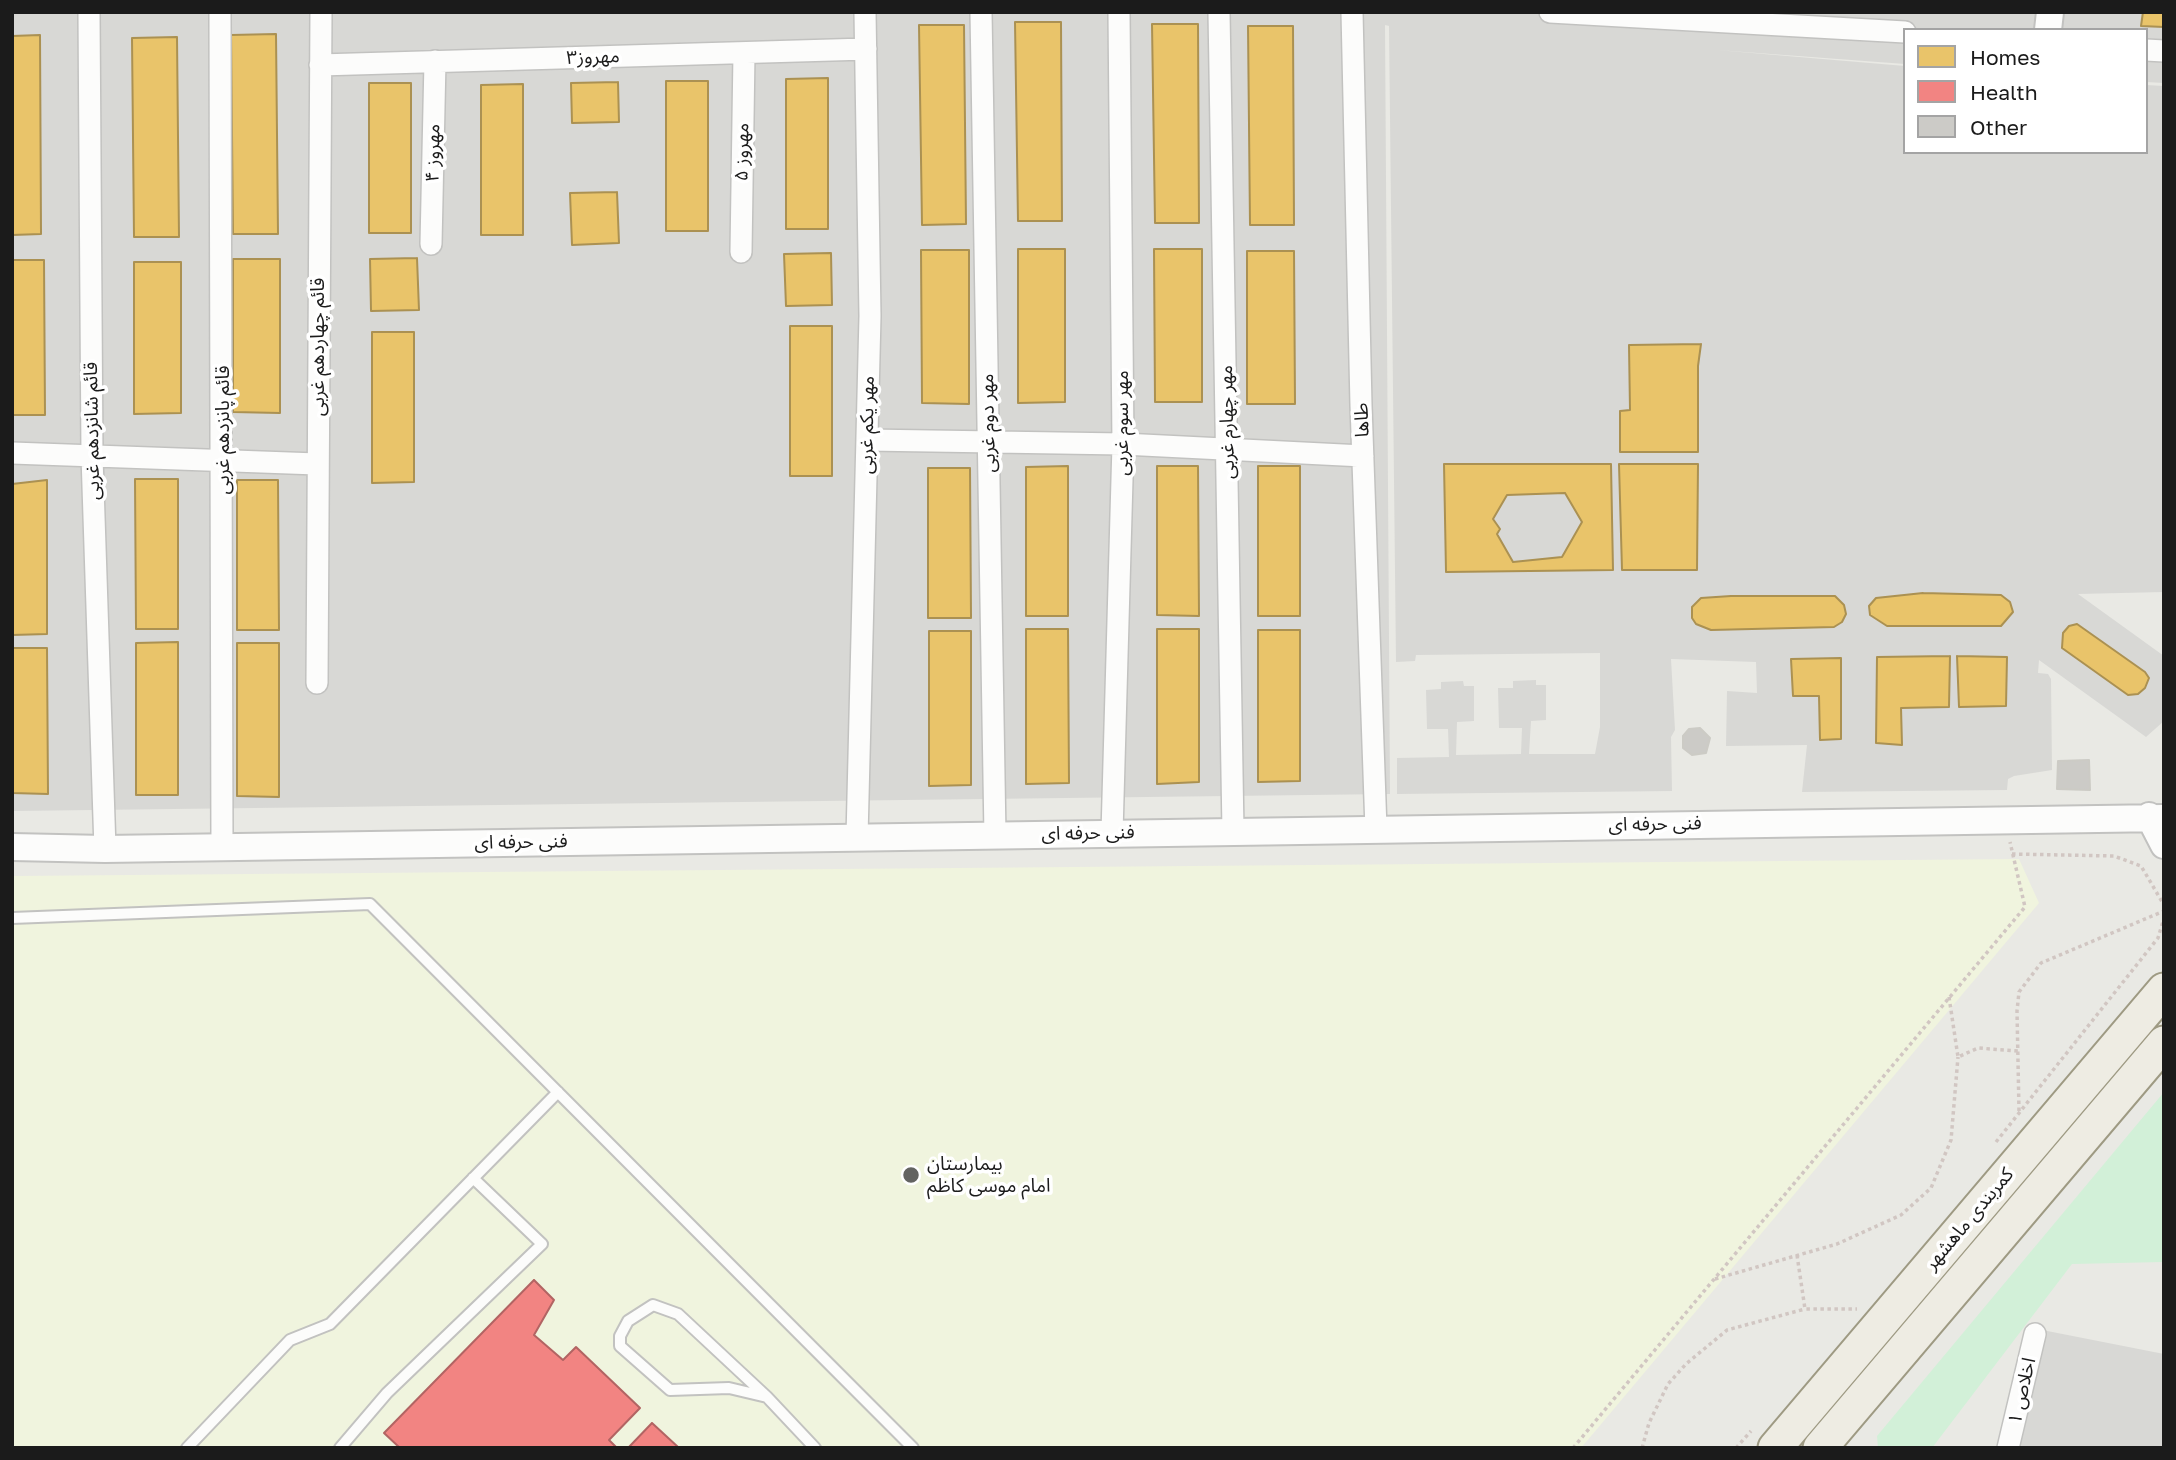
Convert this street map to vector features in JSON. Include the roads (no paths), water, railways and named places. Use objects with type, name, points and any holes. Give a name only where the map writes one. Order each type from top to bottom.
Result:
[{"type":"main road","name":"کمربندی ماهشهر","points":[[1765,1438],[2030,1124],[2164,990]]},
{"type":"main road","name":"کمربندی ماهشهر","points":[[1820,1448],[2164,1043]]},
{"type":"street","name":"قائم شانزدهم غربی","points":[[89,12],[92,456],[106,849]]},
{"type":"street","name":"قائم پانزدهم غربی","points":[[220,12],[224,460],[222,847]]},
{"type":"street","name":"قائم چهاردهم غربی","points":[[317,683],[321,12]]},
{"type":"street","name":"مهر یکم غربی","points":[[857,837],[870,316],[865,12]]},
{"type":"street","name":"مهر دوم غربی","points":[[981,12],[995,835]]},
{"type":"street","name":"مهر سوم غربی","points":[[1112,833],[1123,444],[1119,12]]},
{"type":"street","name":"مهر چهارم غربی","points":[[1219,12],[1233,831]]},
{"type":"street","name":"طاها","points":[[1352,12],[1376,828]]},
{"type":"street","points":[[1550,12],[1797,18],[1903,32]]},
{"type":"street","name":"مهروز۳","points":[[320,65],[866,49]]},
{"type":"street","name":"مهروز ۵","points":[[741,251],[744,53]]},
{"type":"street","name":"مهروز ۴","points":[[431,244],[435,61]]},
{"type":"street","points":[[867,440],[1123,444],[1363,456]]},
{"type":"street","points":[[12,453],[317,464]]},
{"type":"street","points":[[2156,817],[2164,845]]},
{"type":"street","name":"فنی حرفه ای","points":[[12,847],[106,849],[2156,817]]},
{"type":"street","name":"اخلاص ۱","points":[[2008,1448],[2035,1335]]},
{"type":"lane","points":[[12,918],[370,904],[913,1448]]},
{"type":"lane","points":[[187,1448],[290,1340],[330,1324],[558,1092]]},
{"type":"lane","points":[[340,1448],[387,1392],[542,1244],[473,1178]]},
{"type":"lane","points":[[767,1397],[729,1388],[670,1390],[620,1346],[620,1336],[628,1321],[653,1305],[678,1314],[767,1397],[815,1448]]},
{"type":"place","name":"بیمارستان امام موسی کاظم","points":[[911,1175]]}]
